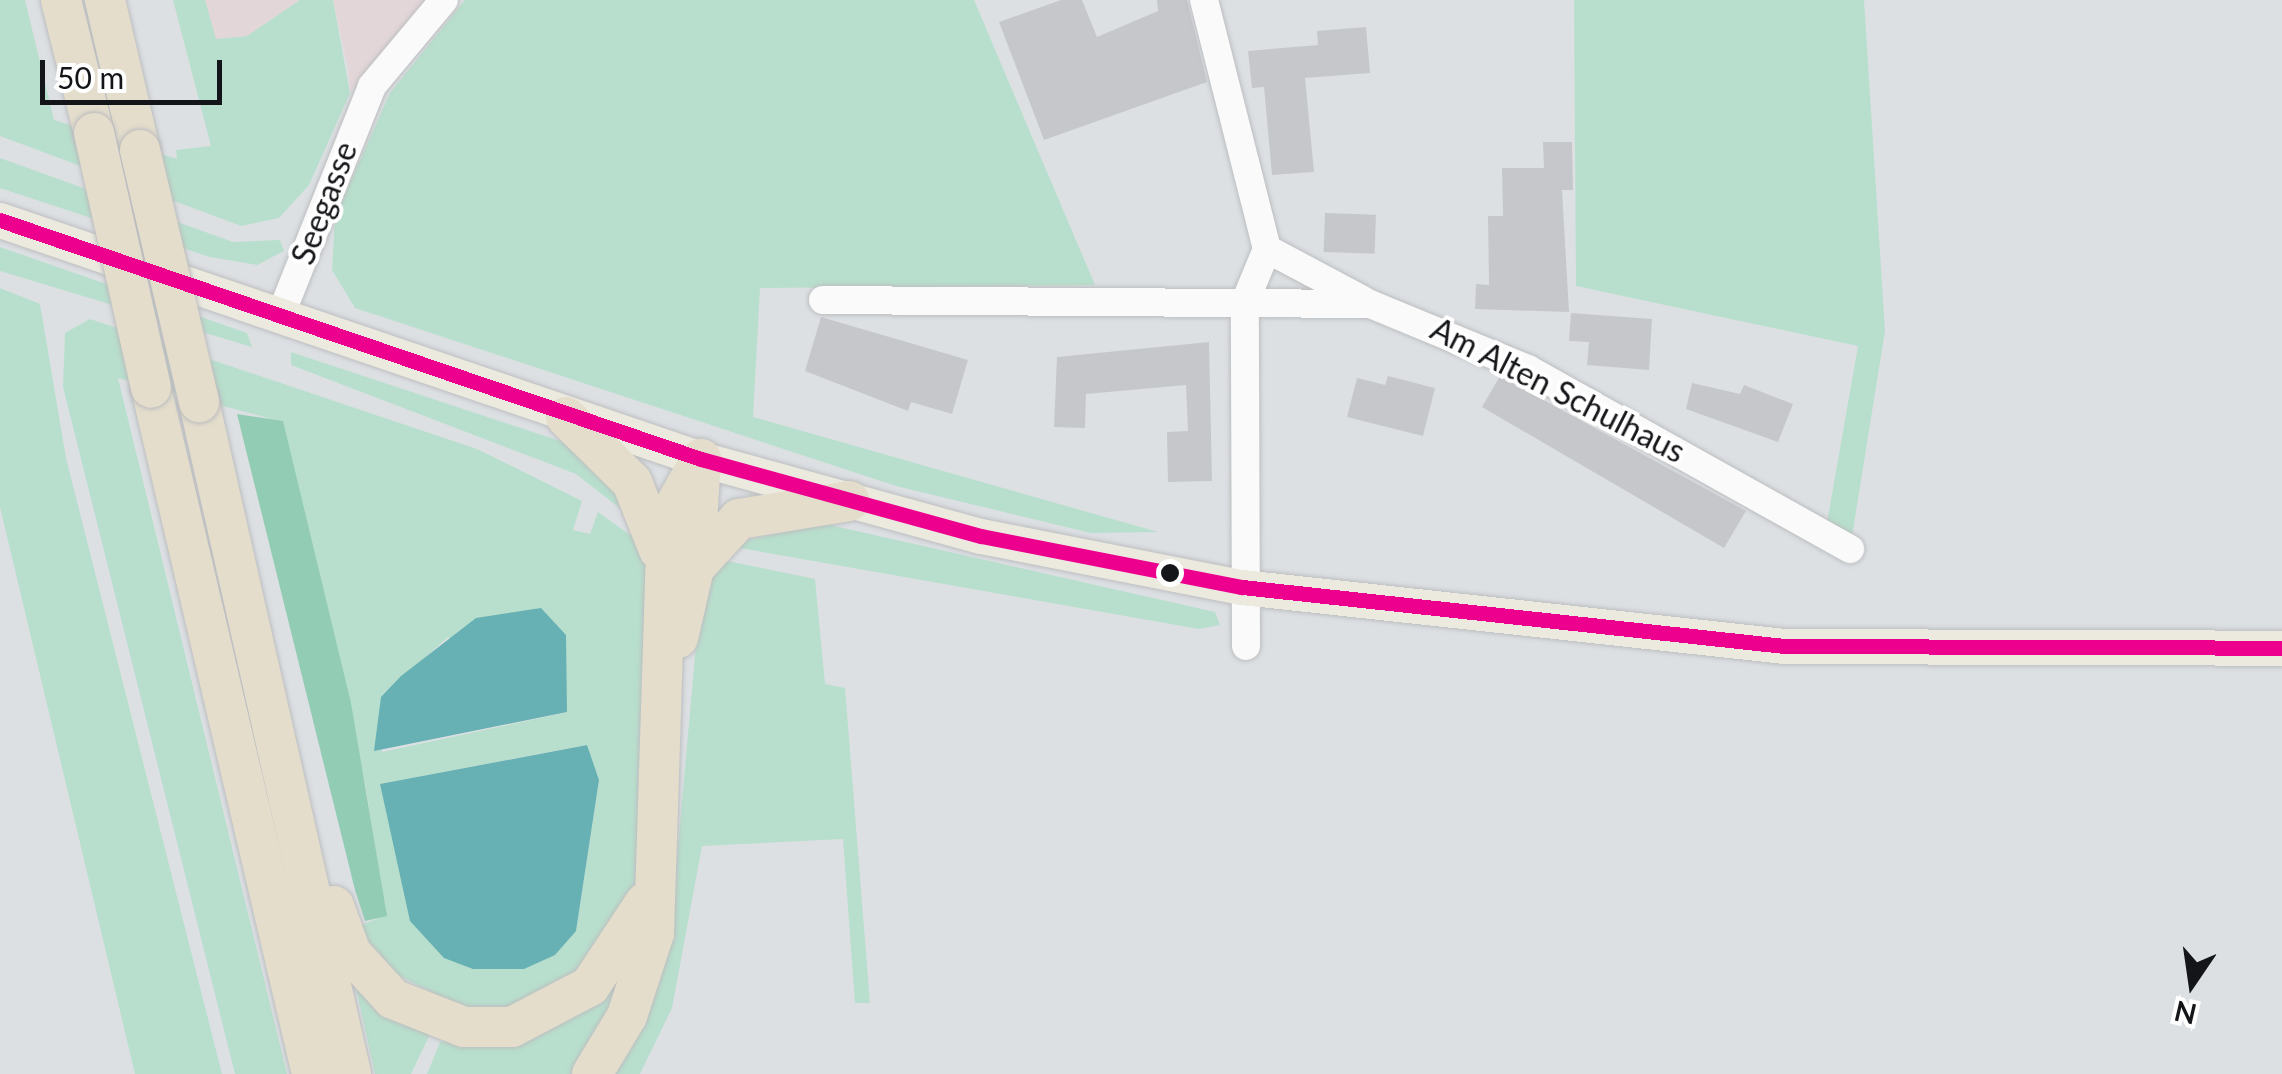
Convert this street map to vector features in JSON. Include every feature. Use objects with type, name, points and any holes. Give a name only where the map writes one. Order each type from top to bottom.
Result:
[{"type":"highway","points":[[61,0],[312,1074]]},
{"type":"highway","points":[[105,0],[352,1074]]},
{"type":"highway","points":[[566,417],[646,504],[678,568]]},
{"type":"highway","points":[[592,1074],[638,990],[656,882],[678,568],[674,498],[701,459]]},
{"type":"highway","points":[[678,568],[739,519],[850,501]]},
{"type":"highway","points":[[281,758],[351,953],[392,999],[424,1017],[512,1027],[550,1012],[611,964],[656,882]]},
{"type":"main road","points":[[0,220],[281,314],[566,417],[701,459],[850,501],[1242,587],[1750,644],[2282,648]]},
{"type":"street","name":"Seegasse","points":[[281,314],[372,86],[444,0]]},
{"type":"street","points":[[1204,0],[1268,249],[1245,302],[1242,587],[1246,646]]},
{"type":"street","points":[[1268,249],[1370,304]]},
{"type":"street","name":"Am Alten Schulhaus","points":[[822,300],[1370,304],[1528,368],[1850,549]]},
{"type":"shaded area","points":[[205,0],[300,0],[247,36],[215,39]]},
{"type":"shaded area","points":[[333,0],[425,0],[350,93],[348,69]]},
{"type":"green space","points":[[0,0],[25,0],[54,120],[177,159],[176,150],[211,146],[173,0],[205,0],[216,39],[247,36],[300,0],[333,0],[350,93],[309,185],[279,218],[241,226],[0,136]]},
{"type":"green space","points":[[465,0],[974,0],[1095,285],[760,288],[753,417],[1158,532],[1091,533],[896,486],[355,308],[332,270],[335,217],[390,93]]},
{"type":"green space","points":[[1574,0],[1864,0],[1885,331],[1850,549],[1825,534],[1858,346],[1576,286]]},
{"type":"green space","points":[[0,158],[233,242],[280,240],[284,251],[257,265],[210,257],[0,188]]},
{"type":"green space","points":[[0,247],[247,333],[252,347],[0,271]]},
{"type":"green space","points":[[0,288],[40,304],[66,458],[222,1074],[135,1074],[0,507]]},
{"type":"green space","points":[[90,319],[477,449],[582,501],[573,530],[590,534],[598,512],[637,540],[649,571],[635,887],[621,930],[545,1001],[489,1011],[457,1005],[398,975],[370,943],[359,926],[386,915],[365,783],[283,422],[118,378],[287,1074],[235,1074],[63,387],[65,333]],"holes":[[[448,637],[568,712],[382,752],[381,697]],[[586,745],[599,780],[576,931],[388,821],[381,784]]]},
{"type":"green space","points":[[291,352],[566,443],[602,469],[626,513],[576,474],[291,365]]},
{"type":"green space","points":[[237,414],[283,421],[351,703],[387,916],[365,921],[355,890]]},
{"type":"green space","points":[[826,524],[1215,612],[1220,625],[1199,629],[723,545]]},
{"type":"green space","points":[[713,558],[815,579],[825,684],[845,688],[870,1003],[855,1003],[843,839],[702,846],[672,1008],[640,1074],[604,1074],[673,903],[699,611]]},
{"type":"green space","points":[[351,965],[432,1030],[411,1074],[375,1074]]},
{"type":"green space","points":[[619,975],[625,978],[572,1074],[427,1074],[440,1042]]},
{"type":"water","points":[[541,608],[566,635],[567,712],[374,751],[381,697],[401,676],[476,618]]},
{"type":"water","points":[[587,745],[599,780],[576,931],[555,955],[524,969],[473,969],[444,958],[410,921],[380,784]]},
{"type":"building","points":[[1061,0],[1082,0],[1097,37],[1158,11],[1157,0],[1187,0],[1207,82],[1044,140],[999,22]]},
{"type":"building","points":[[1366,27],[1370,73],[1305,78],[1314,172],[1272,175],[1264,87],[1252,88],[1248,51],[1318,45],[1317,31]]},
{"type":"building","points":[[1543,142],[1572,142],[1573,190],[1562,190],[1569,312],[1475,309],[1476,284],[1489,285],[1488,216],[1503,216],[1502,168],[1544,168]]},
{"type":"building","points":[[1325,213],[1376,215],[1375,254],[1324,252]]},
{"type":"building","points":[[1571,313],[1652,319],[1649,370],[1587,365],[1589,342],[1569,341]]},
{"type":"building","points":[[821,317],[968,360],[952,414],[911,402],[908,411],[805,371]]},
{"type":"building","points":[[1209,342],[1212,481],[1168,482],[1167,432],[1188,431],[1186,385],[1086,394],[1085,428],[1054,427],[1057,357]]},
{"type":"building","points":[[1388,376],[1435,388],[1423,436],[1347,417],[1357,378],[1385,385]]},
{"type":"building","points":[[1500,376],[1746,511],[1724,548],[1482,407]]},
{"type":"building","points":[[1692,383],[1740,394],[1744,385],[1793,404],[1778,442],[1686,409]]},
{"type":"transit line","points":[[0,220],[701,459],[981,536],[1242,587],[1784,646],[2282,648]]}]
